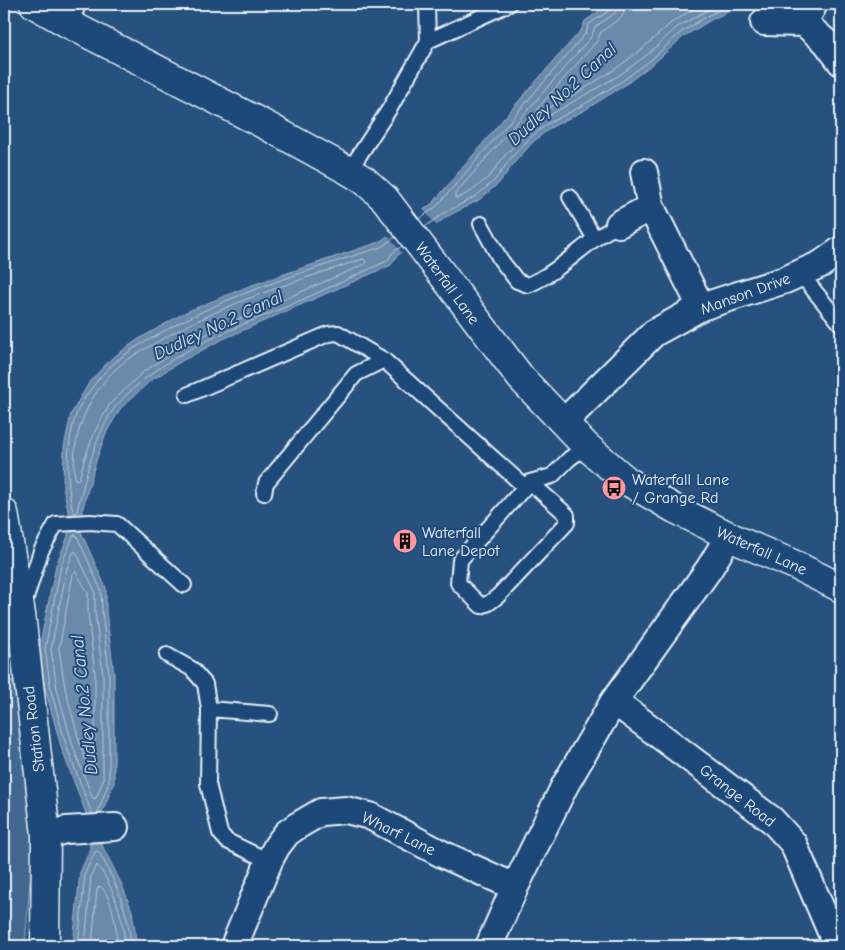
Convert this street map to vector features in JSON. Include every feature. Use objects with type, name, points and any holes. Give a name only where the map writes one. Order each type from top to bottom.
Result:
[{"type":"street","name":"Waterfall Lane","points":[[34,4],[74,14],[364,180],[386,199],[521,378],[586,446],[627,481],[675,510],[841,588]]},
{"type":"street","points":[[764,22],[809,13],[826,42],[841,62]]},
{"type":"street","points":[[644,172],[651,207],[702,307]]},
{"type":"street","points":[[620,224],[651,207]]},
{"type":"street","name":"Manson Drive","points":[[564,422],[654,333],[702,307],[785,280],[820,264],[841,250]]},
{"type":"street","name":"Station Road","points":[[4,513],[56,832],[45,946]]},
{"type":"street","points":[[490,946],[515,887],[565,785],[614,702],[710,569],[729,536]]},
{"type":"street","name":"Grange Road","points":[[614,702],[772,820],[793,843],[837,946]]},
{"type":"street","name":"Wharf Lane","points":[[234,946],[277,846],[287,833],[321,812],[346,810],[370,816],[442,854],[515,887]]},
{"type":"street","points":[[56,832],[115,827]]},
{"type":"lane","points":[[348,171],[390,108],[428,41],[427,4]]},
{"type":"lane","points":[[428,41],[509,4]]},
{"type":"lane","points":[[570,198],[594,239]]},
{"type":"lane","points":[[481,224],[517,281],[528,285],[543,279],[572,259],[594,239],[620,224]]},
{"type":"lane","points":[[800,273],[841,324]]},
{"type":"lane","points":[[187,395],[328,334],[338,333],[384,360],[528,485],[567,515],[567,524],[498,596],[481,606],[458,584],[460,560],[528,485],[552,476],[586,446]]},
{"type":"lane","points":[[264,493],[266,483],[356,374],[384,360]]},
{"type":"lane","points":[[21,614],[42,551],[56,524],[90,522],[117,524],[184,585]]},
{"type":"lane","points":[[167,655],[192,669],[205,684],[209,709],[208,784],[220,833],[227,841],[269,861]]},
{"type":"lane","points":[[209,709],[270,714]]},
{"type":"shaded area","points":[[12,680],[31,775],[35,816],[25,946],[14,946],[4,924],[4,686]]},
{"type":"water","name":"Dudley No.2 Canal","points":[[609,4],[744,4],[711,20],[683,37],[654,63],[625,85],[583,111],[550,128],[533,142],[499,183],[479,200],[446,217],[397,256],[391,265],[221,340],[180,362],[150,381],[120,409],[106,433],[82,511],[81,532],[106,588],[106,611],[114,674],[114,783],[101,815],[101,843],[122,885],[132,911],[136,946],[73,946],[80,872],[90,850],[89,821],[62,750],[46,692],[39,649],[56,565],[68,536],[68,511],[63,486],[64,447],[71,414],[90,381],[111,359],[137,340],[186,312],[249,286],[379,242],[433,203],[582,29],[585,21]]},
{"type":"pier","points":[[422,208],[438,227],[403,254],[386,234]]},
{"type":"place","name":"Waterfall Lane / Grange Rd","points":[[614,488]]},
{"type":"place","name":"Waterfall Lane Depot","points":[[405,541]]}]
